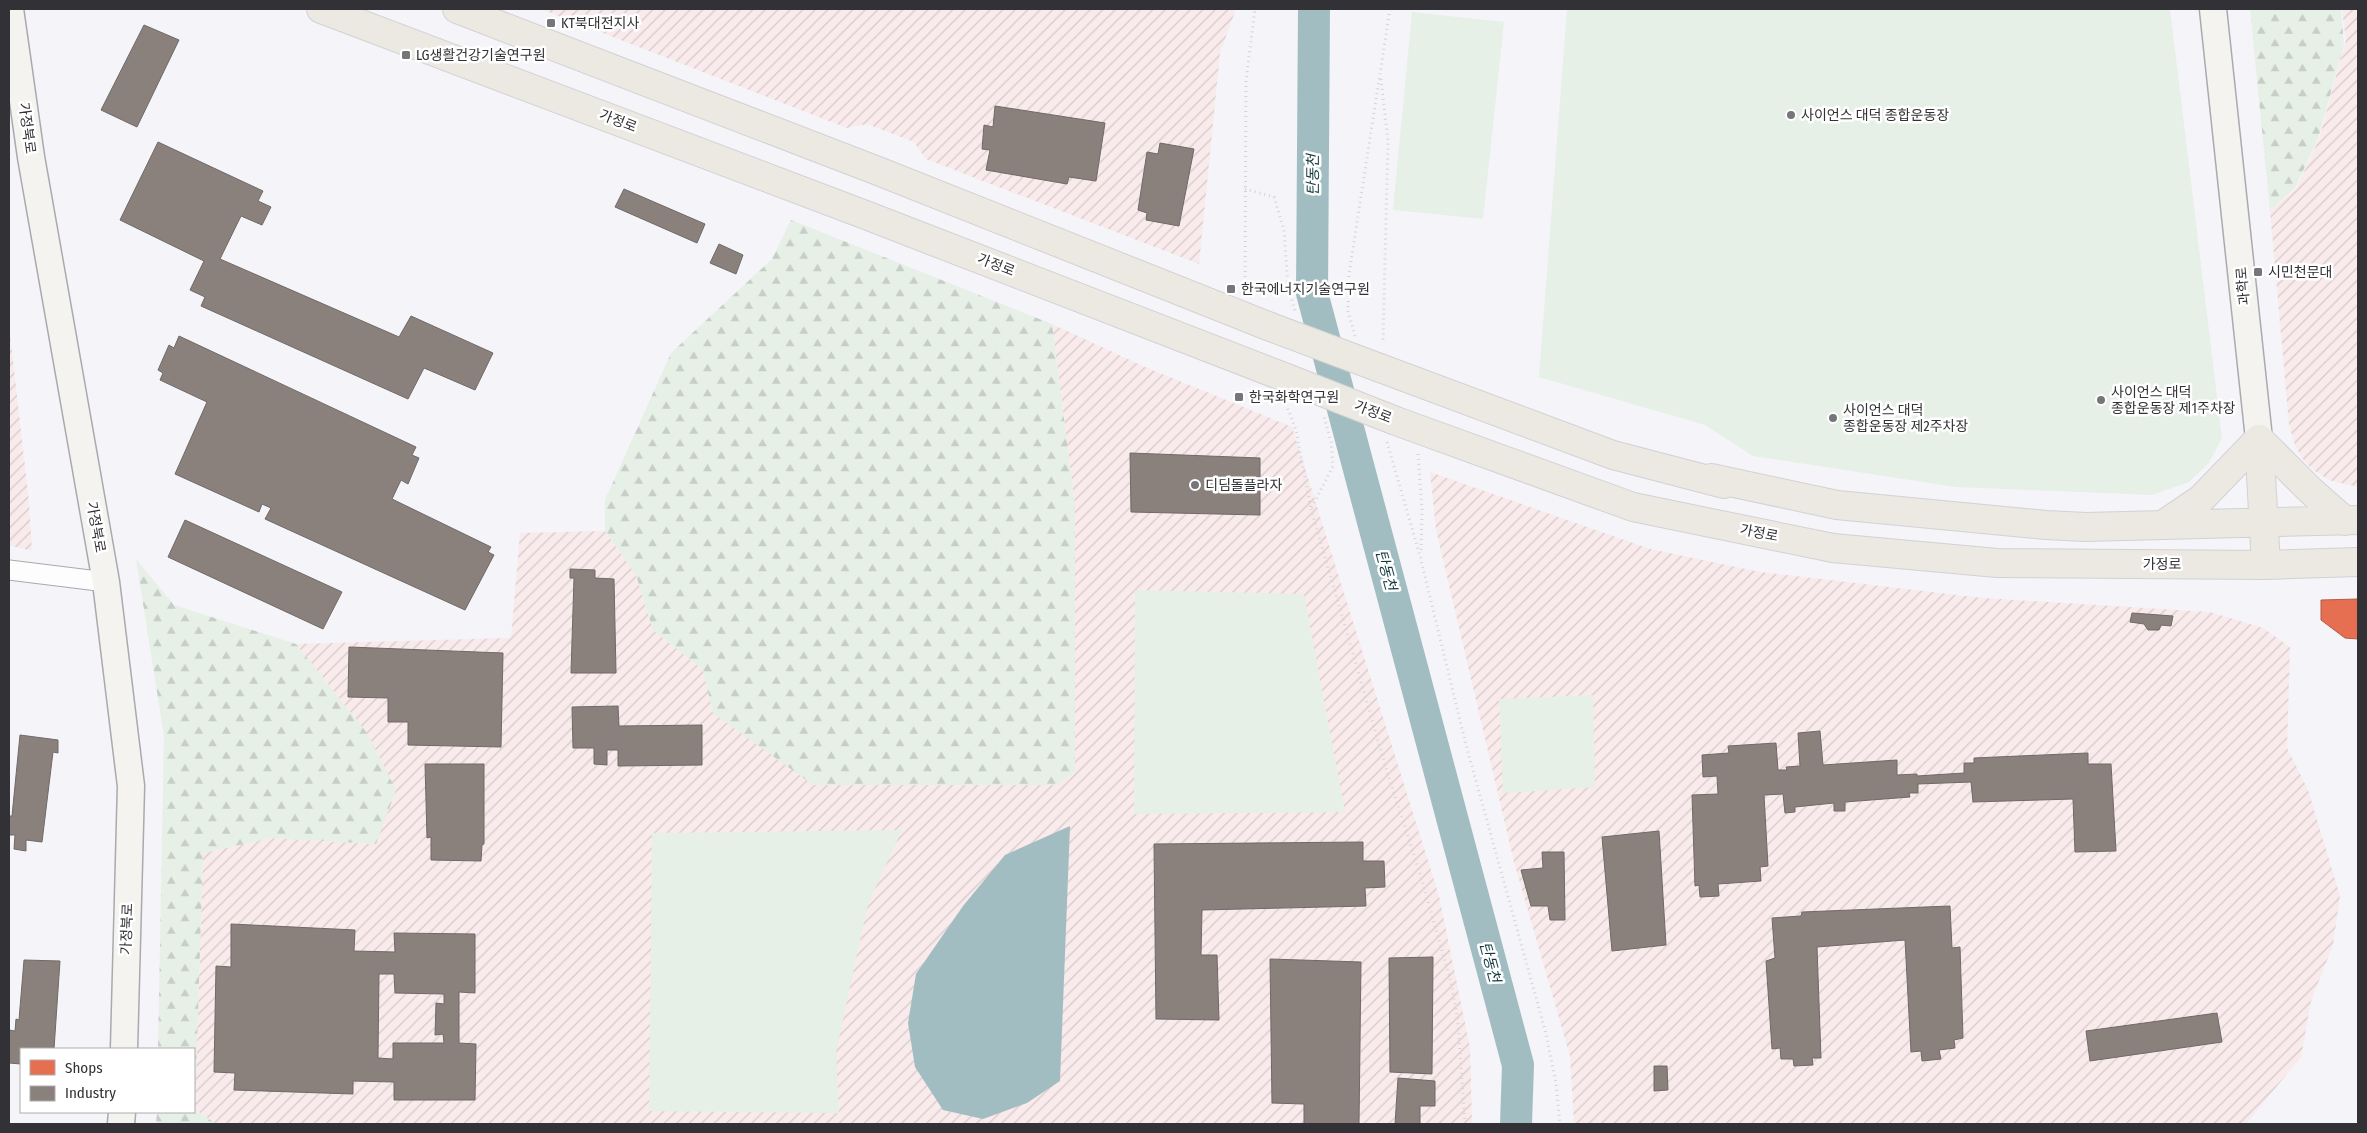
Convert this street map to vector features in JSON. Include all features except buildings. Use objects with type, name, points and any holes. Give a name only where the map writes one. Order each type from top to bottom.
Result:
[{"type":"main road","name":"가정북로","points":[[10,9],[31,157],[106,582],[131,786],[124,1048]]},
{"type":"main road","name":"가정로","points":[[321,9],[872,217],[1284,377],[1391,430],[1633,507],[1833,548],[1997,563],[2266,564],[2358,562]]},
{"type":"main road","points":[[458,9],[869,167],[1268,326],[1613,455],[1724,484],[1711,478],[1837,505],[2046,525],[2086,526],[2352,520]]},
{"type":"main road","name":"과학로","points":[[2213,9],[2259,439],[2266,564]]},
{"type":"main road","points":[[2164,524],[2202,499],[2259,439],[2310,490],[2352,520]]},
{"type":"street","points":[[9,570],[106,582]]},
{"type":"path","points":[[1245,287],[1246,80],[1255,9]]},
{"type":"path","points":[[1356,339],[1348,311],[1349,274],[1390,9]]},
{"type":"path","points":[[1380,71],[1388,141],[1383,340]]},
{"type":"path","points":[[1391,430],[1466,745],[1545,1030],[1556,1083],[1560,1124]]},
{"type":"path","points":[[1418,454],[1422,509],[1420,556]]},
{"type":"path","points":[[1312,508],[1383,759],[1422,880],[1451,982],[1458,1022],[1465,1124]]},
{"type":"shaded area","points":[[541,9],[1236,9],[1220,53],[1199,264],[926,159],[914,142],[867,124],[847,128]]},
{"type":"shaded area","points":[[2342,9],[2358,9],[2358,487],[2329,480],[2312,469],[2302,458],[2295,445],[2289,425],[2270,210],[2296,189],[2319,139],[2346,40]]},
{"type":"shaded area","name":"한국화학연구원","points":[[1052,324],[1145,367],[1292,427],[1439,896],[1470,1047],[1472,1124],[216,1124],[195,1109],[203,853],[270,838],[376,844],[367,733],[296,644],[511,638],[520,533],[605,531],[636,575],[653,630],[703,670],[713,713],[1075,771],[1075,506]]},
{"type":"shaded area","points":[[9,325],[29,502],[32,551],[9,545]]},
{"type":"shaded area","points":[[1430,472],[1650,549],[1760,572],[1983,598],[2210,612],[2263,628],[2290,647],[2287,748],[2308,790],[2340,896],[2333,945],[2311,1001],[2301,1057],[2246,1124],[1574,1124],[1570,1056],[1514,862],[1436,530]]},
{"type":"green space","points":[[1567,9],[2170,9],[2222,438],[2209,463],[2189,482],[2152,495],[1956,487],[1753,456],[1705,425],[1539,377]]},
{"type":"green space","points":[[2250,9],[2341,9],[2344,45],[2318,139],[2295,188],[2270,210]]},
{"type":"green space","points":[[1412,12],[1504,22],[1483,219],[1393,210]]},
{"type":"green space","points":[[791,220],[1052,324],[1075,506],[1075,771],[1058,785],[813,785],[713,713],[703,670],[653,630],[636,575],[605,531],[605,500],[671,353],[772,259]]},
{"type":"green space","points":[[136,559],[174,605],[296,644],[367,733],[396,790],[376,844],[270,838],[203,853],[195,1109],[195,1048],[158,1048],[164,736]]},
{"type":"green space","points":[[1135,590],[1304,594],[1345,812],[1134,814]]},
{"type":"green space","points":[[1593,695],[1595,787],[1503,793],[1499,699]]},
{"type":"green space","points":[[902,830],[868,904],[836,1052],[839,1113],[649,1111],[652,833]]},
{"type":"green space","points":[[195,1109],[216,1124],[156,1124],[157,1113],[195,1113]]},
{"type":"water","points":[[1070,826],[1060,1081],[1027,1103],[983,1119],[943,1110],[915,1067],[908,1023],[916,974],[963,906],[1005,855]]},
{"type":"waterway","name":"탄동천","points":[[1314,9],[1312,293],[1518,1065],[1516,1124]]},
{"type":"place","name":"KT북대전지사","points":[[551,23]]},
{"type":"place","name":"LG생활건강기술연구원","points":[[406,55]]},
{"type":"place","name":"사이언스 대덕 종합운동장","points":[[1791,115]]},
{"type":"place","name":"시민천문대","points":[[2258,272]]},
{"type":"place","name":"한국에너지기술연구원","points":[[1231,289]]},
{"type":"place","name":"한국화학연구원","points":[[1239,397]]},
{"type":"place","name":"사이언스 대덕 종합운동장 제1주차장","points":[[2101,400]]},
{"type":"place","name":"사이언스 대덕 종합운동장 제2주차장","points":[[1833,418]]},
{"type":"place","name":"디딤돌플라자","points":[[1195,485]]}]
